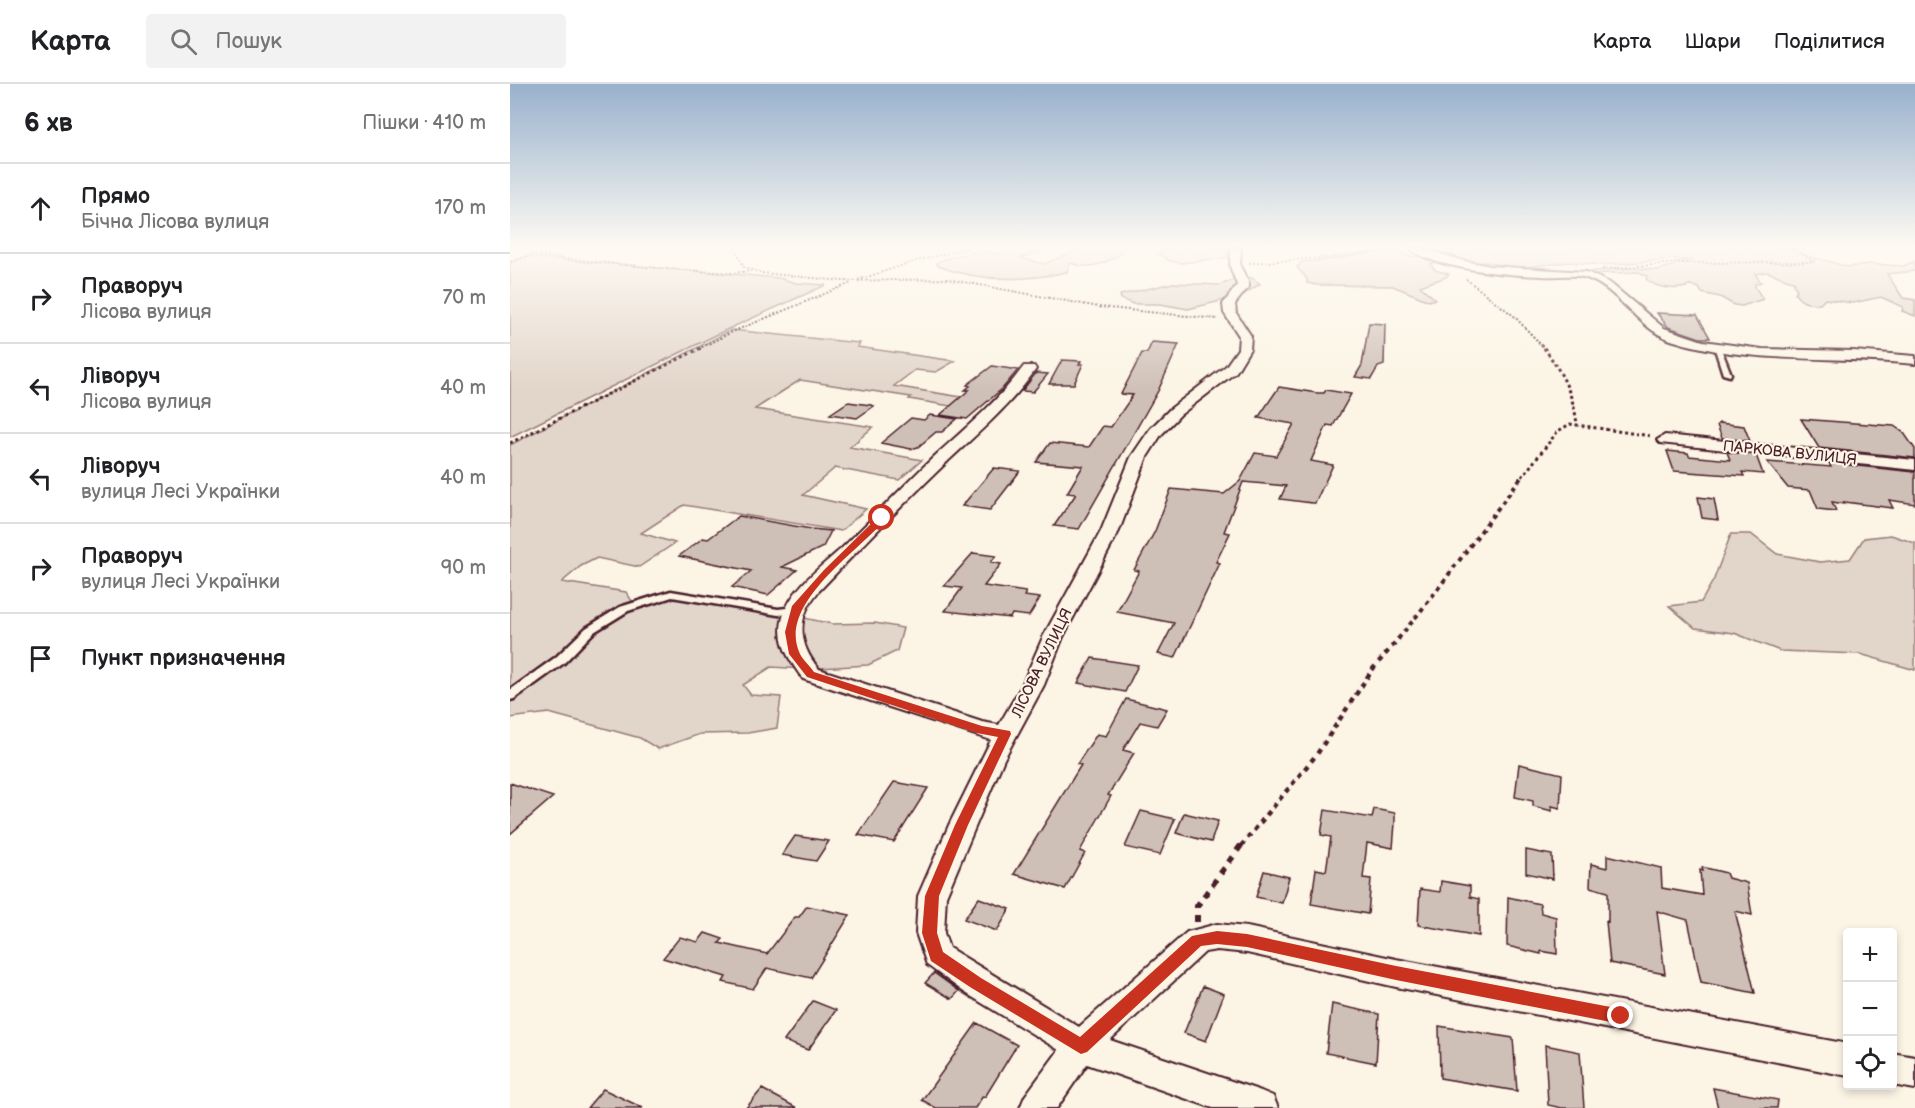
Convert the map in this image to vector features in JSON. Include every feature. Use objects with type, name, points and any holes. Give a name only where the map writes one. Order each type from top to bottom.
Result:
[{"type":"street","name":"ЛІСОВА ВУЛИЦЯ","points":[[1234,296],[1229,304],[1230,313],[1245,336],[1244,349],[1231,369],[1175,412],[1155,432],[1139,457],[1110,531],[1053,637],[1033,685],[1005,734],[962,825],[932,896],[930,933],[937,956],[975,982],[1081,1046],[1261,1108]]},
{"type":"street","points":[[1618,296],[1659,330],[1718,349],[1849,354],[1915,360]]},
{"type":"street","points":[[1005,734],[981,730],[811,674],[794,654],[790,632],[796,606],[931,468],[1000,407],[1029,369]]},
{"type":"street","name":"ПАРКОВА ВУЛИЦЯ","points":[[1665,440],[1915,465]]},
{"type":"street","points":[[1037,1108],[1081,1046],[1197,941],[1217,937],[1247,940],[1407,975],[1843,1059]]},
{"type":"street","points":[[1897,1070],[1915,1073]]},
{"type":"lane","points":[[1718,349],[1727,374]]},
{"type":"lane","points":[[510,696],[560,660],[590,630],[624,609],[664,596],[672,594],[778,612],[795,610]]},
{"type":"path","points":[[510,443],[732,332],[819,296]]},
{"type":"path","points":[[1038,296],[1099,307],[1237,321]]},
{"type":"path","points":[[1490,296],[1522,324],[1542,346],[1563,377],[1572,398],[1577,425]]},
{"type":"path","points":[[1197,941],[1197,906],[1248,836],[1317,754],[1372,670],[1441,587],[1458,559],[1558,431],[1570,424],[1653,436],[1665,440]]},
{"type":"shaded area","points":[[510,296],[802,296],[726,330],[510,437]]},
{"type":"shaded area","points":[[1120,296],[1241,296],[1188,309],[1160,304],[1133,304],[1121,299]]},
{"type":"shaded area","points":[[1416,296],[1431,296],[1435,299],[1429,301]]},
{"type":"shaded area","points":[[1715,296],[1761,296],[1763,299],[1742,306],[1734,305]]},
{"type":"shaded area","points":[[1797,296],[1902,296],[1915,300],[1915,316],[1902,311],[1903,307],[1881,297],[1853,303],[1825,299],[1820,304],[1812,304],[1799,299]]},
{"type":"shaded area","points":[[731,330],[860,343],[857,347],[955,361],[936,372],[915,370],[894,386],[986,401],[974,410],[909,399],[911,397],[800,380],[755,409],[873,427],[850,447],[922,460],[899,480],[835,468],[803,495],[866,509],[841,531],[684,505],[641,533],[675,543],[639,567],[597,558],[581,566],[562,582],[626,592],[632,601],[668,598],[735,603],[832,624],[875,623],[903,628],[897,651],[868,665],[804,669],[771,667],[743,685],[751,695],[781,697],[777,728],[748,733],[700,734],[658,749],[640,738],[549,713],[510,718],[510,445]]},
{"type":"shaded area","points":[[1731,534],[1751,534],[1777,554],[1820,562],[1850,559],[1864,538],[1891,535],[1915,543],[1915,670],[1860,654],[1780,651],[1734,633],[1695,628],[1669,606],[1701,602],[1714,579]]},
{"type":"building","points":[[1657,313],[1697,315],[1710,338],[1700,338],[1668,327]]},
{"type":"building","points":[[1369,323],[1385,324],[1384,365],[1378,367],[1371,379],[1355,377],[1362,365]]},
{"type":"building","points":[[1152,342],[1179,344],[1158,391],[1079,529],[1054,526],[1076,494],[1067,493],[1083,466],[1036,462],[1050,443],[1089,447],[1103,426],[1111,427],[1133,395],[1121,394],[1142,353],[1147,353]]},
{"type":"building","points":[[1062,360],[1081,361],[1079,364],[1083,364],[1074,384],[1049,384]]},
{"type":"building","points":[[992,366],[1018,370],[1002,389],[967,419],[940,415],[969,390],[965,390],[970,386],[967,385]]},
{"type":"building","points":[[1036,373],[1048,374],[1033,392],[1022,391]]},
{"type":"building","points":[[1279,387],[1317,393],[1324,393],[1326,390],[1351,394],[1333,426],[1327,425],[1311,461],[1333,465],[1315,503],[1280,499],[1286,486],[1243,482],[1224,532],[1230,533],[1216,562],[1220,563],[1175,658],[1158,654],[1174,623],[1117,612],[1139,571],[1134,570],[1155,531],[1171,489],[1224,494],[1240,481],[1255,453],[1276,456],[1294,424],[1258,418]]},
{"type":"building","points":[[848,402],[874,406],[857,418],[830,414]]},
{"type":"building","points":[[930,415],[957,419],[942,432],[936,432],[918,447],[911,449],[881,443],[911,418],[924,420]]},
{"type":"building","points":[[1801,419],[1894,426],[1904,433],[1915,449],[1915,458],[1819,448]]},
{"type":"building","points":[[1719,423],[1744,426],[1750,441],[1722,438],[1717,425]]},
{"type":"building","points":[[1667,451],[1688,453],[1689,456],[1730,460],[1727,452],[1756,455],[1763,474],[1742,472],[1744,476],[1674,471]]},
{"type":"building","points":[[1767,462],[1831,467],[1829,463],[1915,472],[1915,504],[1889,500],[1893,508],[1832,502],[1836,511],[1818,509],[1810,490],[1788,488]]},
{"type":"building","points":[[994,468],[1020,471],[990,510],[962,506]]},
{"type":"building","points":[[1698,497],[1714,499],[1718,520],[1702,518]]},
{"type":"building","points":[[739,516],[831,531],[823,547],[782,567],[797,570],[768,595],[732,587],[751,571],[679,556],[703,538],[708,539]]},
{"type":"building","points":[[973,553],[996,556],[991,562],[1001,564],[984,586],[1026,592],[1024,596],[1040,598],[1029,616],[1012,614],[1010,618],[945,611],[962,588],[944,586]]},
{"type":"building","points":[[1092,658],[1138,665],[1125,692],[1078,683]]},
{"type":"building","points":[[1126,699],[1167,709],[1157,726],[1140,722],[1123,750],[1134,753],[1108,795],[1111,796],[1080,851],[1085,853],[1065,889],[1014,874],[1081,765],[1077,764],[1097,734],[1106,736]]},
{"type":"building","points":[[1519,764],[1562,774],[1560,808],[1552,806],[1552,811],[1533,806],[1533,801],[1515,797]]},
{"type":"building","points":[[894,782],[928,788],[894,842],[858,835]]},
{"type":"building","points":[[510,783],[553,797],[510,834]]},
{"type":"building","points":[[1374,809],[1395,813],[1395,823],[1393,848],[1367,843],[1363,878],[1371,879],[1368,914],[1311,904],[1316,869],[1326,871],[1331,837],[1321,835],[1325,810],[1372,818]]},
{"type":"building","points":[[1141,811],[1175,819],[1160,855],[1125,847]]},
{"type":"building","points":[[1184,813],[1218,821],[1211,842],[1176,833]]},
{"type":"building","points":[[795,836],[829,841],[816,861],[782,855]]},
{"type":"building","points":[[1526,850],[1552,855],[1553,879],[1526,873]]},
{"type":"building","points":[[1607,855],[1661,868],[1662,888],[1702,895],[1700,870],[1703,871],[1702,867],[1726,873],[1728,878],[1747,883],[1752,915],[1735,911],[1755,993],[1701,982],[1688,920],[1657,911],[1665,974],[1610,963],[1606,921],[1608,922],[1608,892],[1590,887],[1591,864],[1607,868]]},
{"type":"building","points":[[1264,871],[1289,877],[1282,903],[1256,897]]},
{"type":"building","points":[[1441,881],[1470,886],[1470,897],[1479,899],[1479,936],[1418,925],[1420,889],[1440,892]]},
{"type":"building","points":[[1508,897],[1540,904],[1541,913],[1556,917],[1557,954],[1541,951],[1541,954],[1507,946]]},
{"type":"building","points":[[979,898],[1010,909],[997,931],[964,919]]},
{"type":"building","points":[[807,906],[850,915],[811,978],[767,968],[753,989],[723,982],[726,977],[663,958],[680,937],[698,942],[705,933],[723,939],[719,943],[767,954],[795,917],[799,917]]},
{"type":"building","points":[[934,973],[959,991],[952,999],[925,983]]},
{"type":"building","points":[[1203,986],[1224,994],[1206,1041],[1184,1033]]},
{"type":"building","points":[[813,1001],[836,1010],[808,1050],[784,1041]]},
{"type":"building","points":[[1332,1004],[1379,1014],[1376,1063],[1326,1053]]},
{"type":"building","points":[[977,1023],[1017,1045],[985,1097],[983,1096],[975,1108],[936,1108],[922,1100]]},
{"type":"building","points":[[1439,1026],[1513,1038],[1517,1091],[1440,1078]]},
{"type":"building","points":[[1545,1045],[1580,1052],[1584,1108],[1562,1108],[1548,1105]]},
{"type":"building","points":[[1713,1088],[1778,1100],[1777,1108],[1718,1108]]},
{"type":"building","points":[[603,1089],[643,1108],[587,1108]]},
{"type":"building","points":[[762,1089],[797,1108],[746,1108]]},
{"type":"route","points":[[882,518],[796,606],[790,632],[794,654],[811,674],[981,730],[1005,734],[962,825],[932,896],[930,933],[937,956],[975,982],[1081,1046],[1197,941],[1217,937],[1247,940],[1396,973],[1621,1016]]}]
